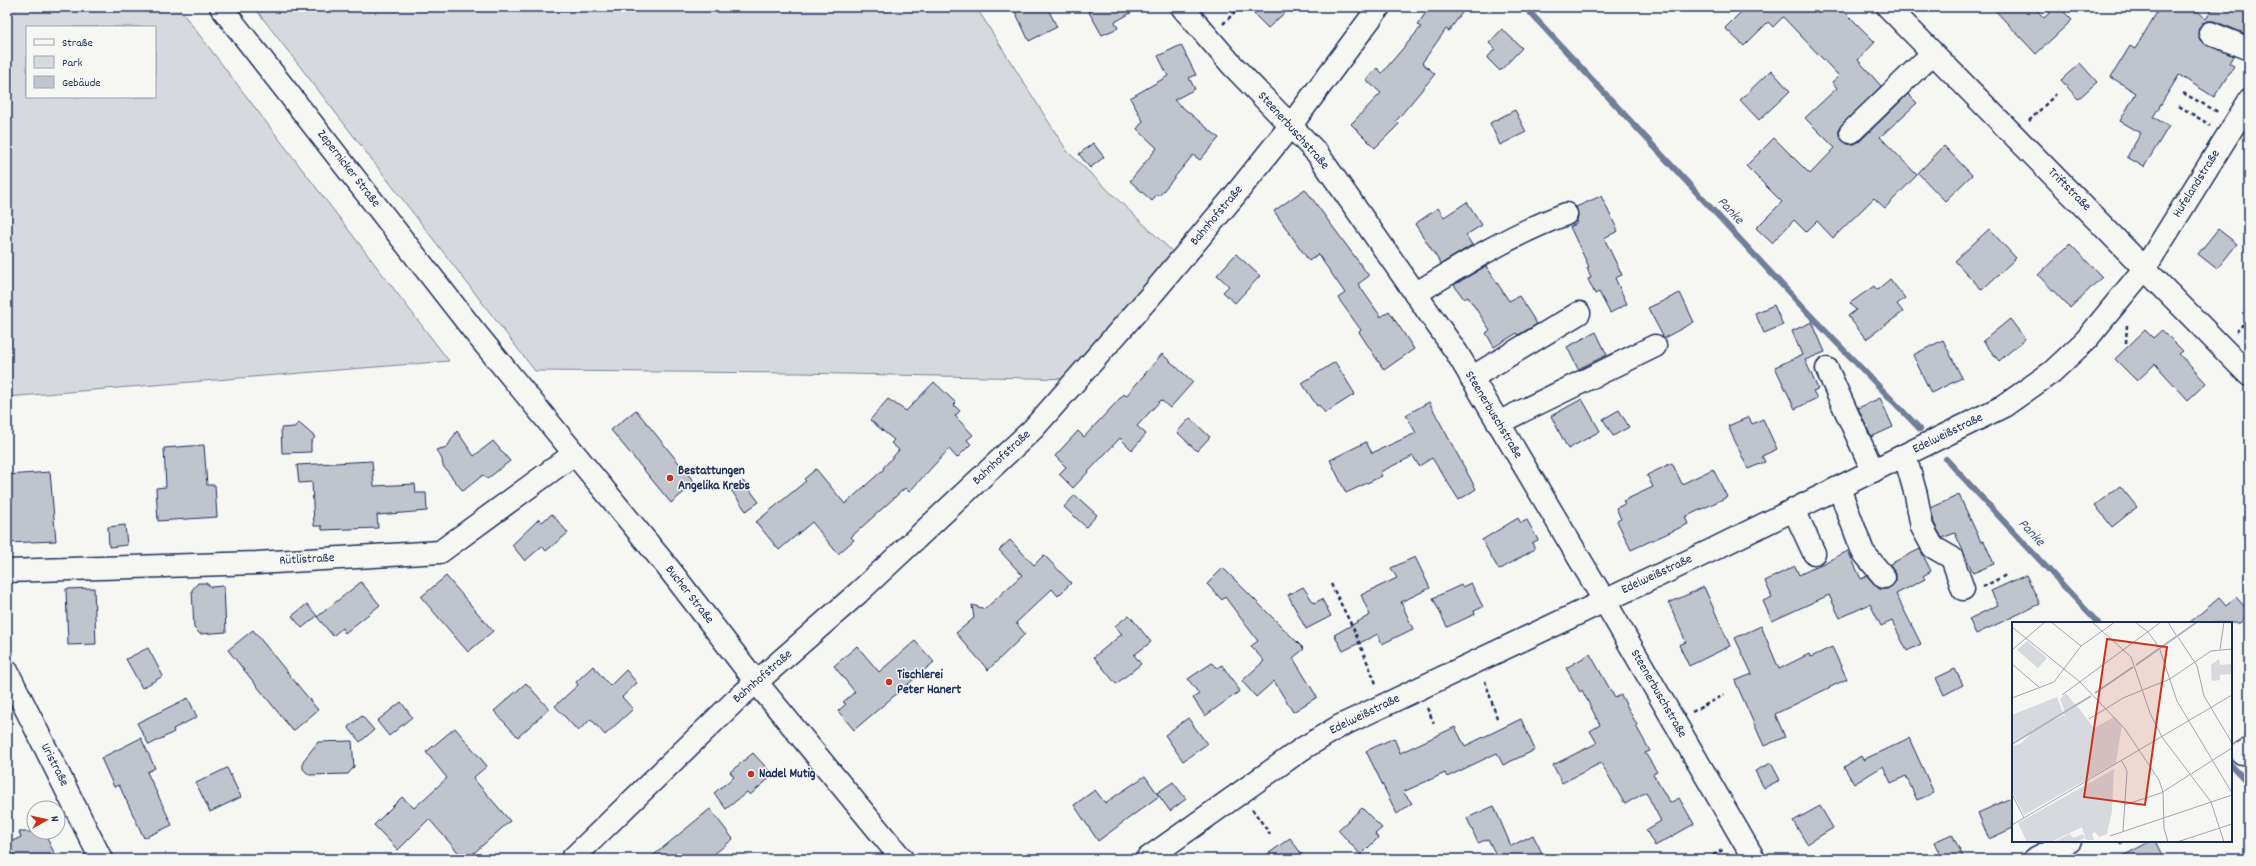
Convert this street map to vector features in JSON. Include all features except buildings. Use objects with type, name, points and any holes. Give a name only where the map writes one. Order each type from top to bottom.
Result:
[{"type":"street","name":"Zepernicker Straße","points":[[221,7],[474,331]]},
{"type":"street","name":"Steenerbuschstraße","points":[[1182,7],[1232,65],[1317,153],[1457,353],[1604,600],[1754,859]]},
{"type":"street","name":"Bahnhofstraße","points":[[572,859],[736,700],[757,684],[1033,429],[1153,293],[1291,125],[1379,7]]},
{"type":"street","name":"Triftstraße","points":[[1888,7],[2249,375]]},
{"type":"street","points":[[2210,33],[2249,49]]},
{"type":"street","points":[[1852,132],[1933,53]]},
{"type":"street","name":"Hufelandstraße","points":[[2145,268],[2249,101]]},
{"type":"street","points":[[1415,294],[1495,246],[1538,224],[1566,214]]},
{"type":"street","name":"Edelweißstraße","points":[[1147,859],[1302,749],[1340,726],[1476,663],[1604,600],[1794,510],[2004,406],[2052,372],[2086,340],[2145,268]]},
{"type":"street","points":[[1471,378],[1579,313]]},
{"type":"street","name":"Bucher Straße","points":[[474,331],[669,569],[757,684],[902,859]]},
{"type":"street","points":[[1498,423],[1655,346]]},
{"type":"street","points":[[1827,369],[1873,471]]},
{"type":"street","name":"Rütlistraße","points":[[7,571],[257,563],[440,552],[574,454]]},
{"type":"street","points":[[1905,456],[1916,495],[1922,527],[1933,547],[1952,558],[1964,589]]},
{"type":"street","points":[[1839,488],[1863,552],[1884,577]]},
{"type":"street","points":[[1794,510],[1814,553]]},
{"type":"street","name":"Uristraße","points":[[7,671],[101,859]]},
{"type":"street","points":[[2034,859],[2068,842]]},
{"type":"path","points":[[2184,93],[2232,128]]},
{"type":"path","points":[[2015,135],[2056,94]]},
{"type":"path","points":[[2179,106],[2232,128]]},
{"type":"path","points":[[1331,584],[1354,630],[1385,704]]},
{"type":"path","points":[[1476,663],[1484,678],[1497,718]]},
{"type":"path","points":[[1674,722],[1724,695]]},
{"type":"path","points":[[1240,793],[1270,834]]},
{"type":"path","points":[[2120,842],[2123,847]]},
{"type":"green space","points":[[7,7],[178,7],[449,361],[7,397]]},
{"type":"green space","points":[[254,7],[976,7],[1067,151],[1176,255],[1077,379],[800,373],[535,371]]},
{"type":"waterway","name":"Panke","points":[[1525,7],[1809,314],[1920,429]]},
{"type":"waterway","name":"Panke","points":[[1946,459],[2097,622]]},
{"type":"waterway","name":"Panke","points":[[2232,766],[2249,784]]},
{"type":"place","name":"Bestattungen Angelika Krebs","points":[[670,478]]},
{"type":"place","name":"Tischlerei Peter Hanert","points":[[889,682]]},
{"type":"place","name":"Nadel Mutig","points":[[751,774]]}]
